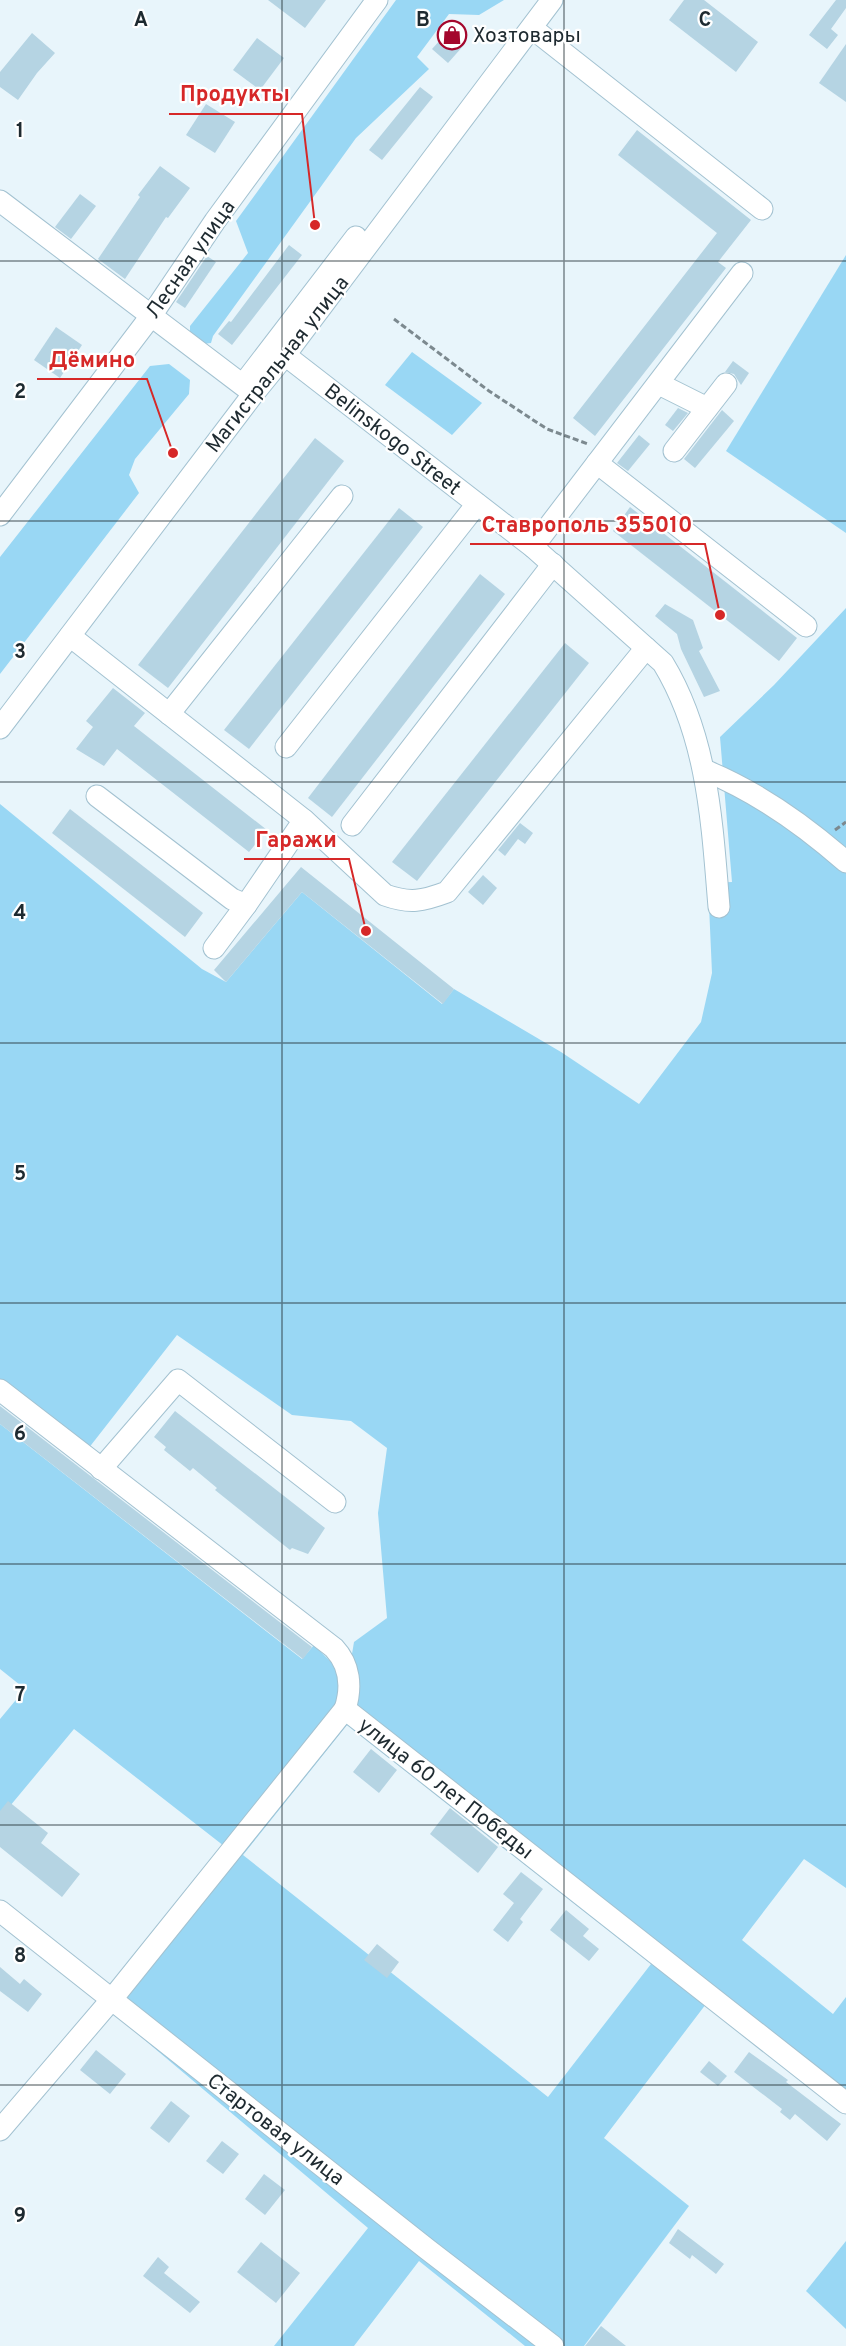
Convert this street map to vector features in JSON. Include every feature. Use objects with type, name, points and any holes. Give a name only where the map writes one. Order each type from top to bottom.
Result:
[{"type":"street","name":"Лесная улица","points":[[0,515],[151,316],[214,221],[377,0]]},
{"type":"street","name":"Магистральная улица","points":[[0,728],[70,636],[248,389],[285,355],[552,0]]},
{"type":"street","points":[[532,28],[762,209]]},
{"type":"street","points":[[0,201],[248,389],[495,54]]},
{"type":"street","points":[[533,548],[742,273]]},
{"type":"street","name":"Belinskogo Street","points":[[285,355],[553,564],[663,663],[675,682],[691,721],[704,770],[720,907]]},
{"type":"street","points":[[659,384],[707,408]]},
{"type":"street","points":[[674,451],[726,384]]},
{"type":"street","points":[[602,457],[806,626]]},
{"type":"street","points":[[169,714],[342,496]]},
{"type":"street","points":[[286,747],[477,504]]},
{"type":"street","points":[[352,825],[553,564]]},
{"type":"street","points":[[70,636],[304,820],[385,895],[397,900],[423,901],[447,892],[646,648]]},
{"type":"street","points":[[704,770],[731,781],[780,809],[846,862]]},
{"type":"street","points":[[97,796],[232,899],[246,905]]},
{"type":"street","points":[[214,948],[304,820]]},
{"type":"street","points":[[101,1469],[178,1380],[335,1502]]},
{"type":"street","name":"улица 60 лет Победы","points":[[0,1390],[334,1648],[343,1657],[348,1672],[350,1693],[345,1709],[846,2103]]},
{"type":"street","points":[[0,2130],[112,1999],[345,1709]]},
{"type":"street","name":"Стартовая улица","points":[[0,1911],[426,2249],[553,2346]]},
{"type":"path","points":[[394,319],[489,391],[547,429],[602,457]]},
{"type":"shaded area","points":[[396,0],[504,0],[479,15],[449,14],[417,57],[429,69],[356,138],[213,336],[211,343],[203,344],[190,336],[190,326],[248,253],[236,221]]},
{"type":"shaded area","points":[[846,255],[846,533],[726,451]]},
{"type":"shaded area","points":[[412,352],[482,403],[452,435],[385,385]]},
{"type":"shaded area","points":[[169,364],[190,380],[189,394],[135,459],[129,475],[139,493],[0,674],[0,557],[150,366]]},
{"type":"shaded area","points":[[846,608],[846,1888],[804,1859],[742,1940],[833,2014],[846,1997],[846,2114],[706,2004],[604,2138],[689,2206],[584,2346],[525,2346],[419,2261],[354,2346],[274,2346],[368,2228],[115,2015],[224,1846],[74,1729],[0,1818],[0,1719],[25,1689],[0,1669],[0,1424],[302,1659],[314,1645],[331,1662],[352,1654],[354,1642],[387,1618],[378,1513],[387,1448],[351,1421],[292,1415],[177,1335],[88,1449],[0,1380],[0,804],[202,969],[226,982],[302,892],[442,1004],[454,989],[561,1052],[639,1104],[701,1022],[712,973],[708,883],[732,882],[720,737],[774,685]],"holes":[[[347,1725],[651,1964],[548,2097],[243,1855]]]},
{"type":"shaded area","points":[[846,2241],[846,2329],[806,2291]]},
{"type":"building","points":[[268,0],[326,0],[305,28]]},
{"type":"building","points":[[684,0],[704,0],[758,42],[736,72],[669,20]]},
{"type":"building","points":[[836,0],[846,0],[846,8],[831,29],[838,35],[827,49],[809,35]]},
{"type":"building","name":"Хозтовары","points":[[454,25],[464,45],[448,63],[432,49]]},
{"type":"building","points":[[32,33],[55,53],[18,100],[0,87],[0,72]]},
{"type":"building","points":[[257,38],[284,58],[260,90],[233,70]]},
{"type":"building","points":[[846,44],[846,102],[819,83]]},
{"type":"building","points":[[420,87],[433,97],[382,160],[369,150]]},
{"type":"building","points":[[206,104],[235,122],[215,153],[186,135]]},
{"type":"building","points":[[637,130],[751,220],[718,262],[726,268],[595,436],[573,418],[717,233],[618,155]]},
{"type":"building","points":[[160,166],[190,188],[168,218],[166,217],[125,279],[98,259],[140,197],[138,195]]},
{"type":"building","points":[[80,194],[96,206],[71,239],[55,227]]},
{"type":"building","points":[[289,245],[302,255],[232,345],[218,334],[229,321],[231,322]]},
{"type":"building","points":[[207,256],[216,262],[185,308],[176,302]]},
{"type":"building","points":[[56,327],[82,345],[60,378],[34,360]]},
{"type":"building","points":[[733,361],[749,373],[741,385],[734,374],[725,372]]},
{"type":"building","points":[[678,408],[688,413],[673,431],[665,425]]},
{"type":"building","points":[[722,410],[734,421],[695,468],[684,459]]},
{"type":"building","points":[[639,435],[650,444],[628,471],[617,463]]},
{"type":"building","points":[[315,438],[344,461],[168,688],[138,665]]},
{"type":"building","points":[[630,507],[797,638],[779,661],[613,531]]},
{"type":"building","points":[[399,508],[423,527],[249,749],[224,730]]},
{"type":"building","points":[[480,574],[505,594],[332,817],[308,798]]},
{"type":"building","points":[[665,604],[693,620],[703,648],[699,651],[720,691],[704,697],[681,649],[677,634],[655,616]]},
{"type":"building","points":[[565,643],[589,663],[417,881],[392,862]]},
{"type":"building","points":[[113,688],[145,713],[134,726],[267,830],[249,852],[117,749],[104,766],[76,749],[93,727],[86,721]]},
{"type":"building","points":[[70,809],[203,913],[185,937],[52,833]]},
{"type":"building","points":[[520,823],[533,833],[525,844],[518,839],[505,856],[498,850]]},
{"type":"building","points":[[301,867],[454,989],[443,1004],[302,892],[226,982],[214,970]]},
{"type":"building","points":[[483,875],[497,888],[483,905],[468,892]]},
{"type":"building","points":[[0,1406],[312,1647],[303,1659],[0,1424]]},
{"type":"building","points":[[175,1411],[325,1528],[308,1554],[292,1548],[290,1550],[215,1490],[217,1488],[193,1468],[190,1471],[164,1450],[166,1447],[154,1437]]},
{"type":"building","points":[[371,1749],[397,1770],[379,1793],[353,1772]]},
{"type":"building","points":[[8,1801],[48,1833],[41,1843],[80,1874],[62,1897],[0,1847],[0,1811]]},
{"type":"building","points":[[450,1808],[498,1847],[478,1873],[430,1834]]},
{"type":"building","points":[[521,1872],[543,1889],[520,1919],[523,1922],[508,1942],[493,1930],[514,1903],[503,1894]]},
{"type":"building","points":[[566,1910],[589,1929],[583,1936],[599,1949],[589,1961],[550,1930]]},
{"type":"building","points":[[377,1944],[399,1962],[387,1978],[364,1960]]},
{"type":"building","points":[[0,1967],[20,1984],[24,1979],[42,1994],[28,2012],[0,1991]]},
{"type":"building","points":[[96,2050],[126,2074],[110,2094],[80,2070]]},
{"type":"building","points":[[749,2052],[788,2080],[786,2082],[841,2124],[827,2141],[795,2114],[790,2120],[780,2112],[782,2109],[734,2072]]},
{"type":"building","points":[[709,2061],[727,2076],[718,2086],[700,2072]]},
{"type":"building","points":[[171,2101],[190,2116],[169,2143],[150,2128]]},
{"type":"building","points":[[222,2141],[239,2154],[223,2174],[206,2161]]},
{"type":"building","points":[[264,2174],[285,2190],[265,2215],[245,2199]]},
{"type":"building","points":[[678,2229],[724,2264],[716,2274],[692,2255],[690,2259],[669,2243]]},
{"type":"building","points":[[261,2242],[300,2273],[276,2303],[237,2272]]},
{"type":"building","points":[[158,2257],[169,2267],[164,2273],[200,2302],[190,2313],[143,2276]]},
{"type":"building","points":[[601,2326],[626,2346],[585,2346]]},
{"type":"place","name":"Хозтовары","points":[[452,35]]},
{"type":"place","name":"Продукты","points":[[315,225]]},
{"type":"place","name":"Дёмино","points":[[173,453]]},
{"type":"place","name":"Ставрополь 355010","points":[[720,615]]},
{"type":"place","name":"Гаражи","points":[[366,931]]}]
